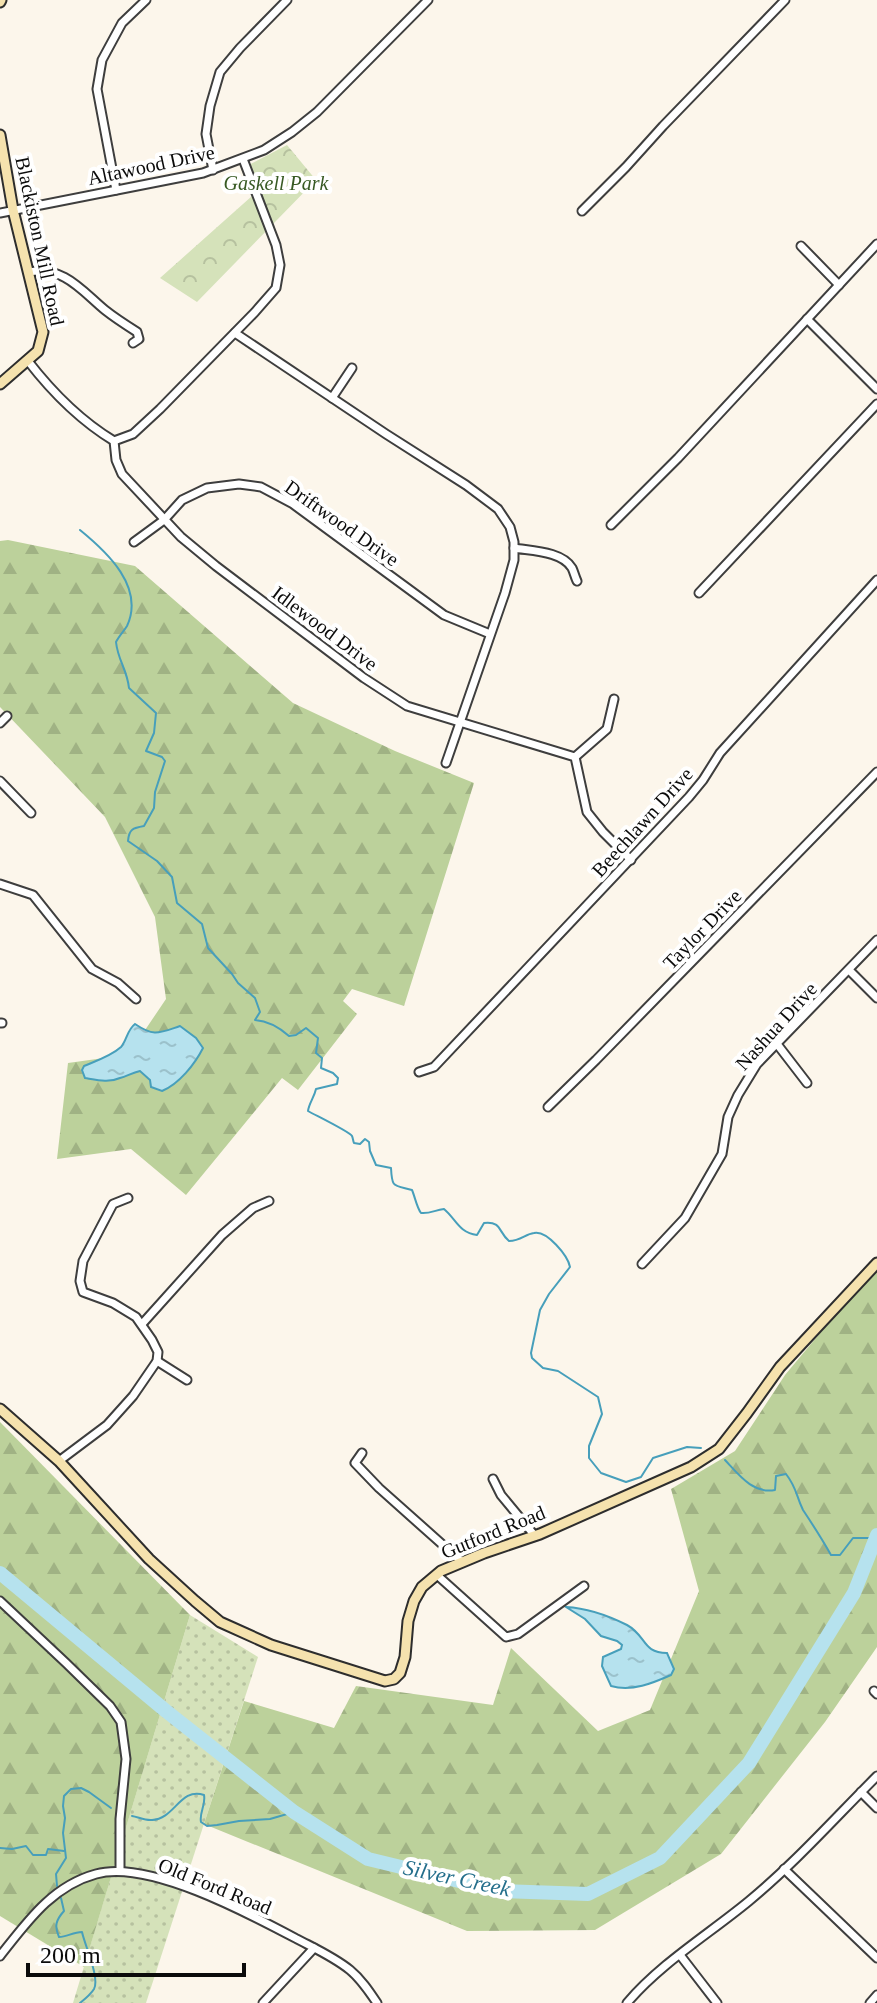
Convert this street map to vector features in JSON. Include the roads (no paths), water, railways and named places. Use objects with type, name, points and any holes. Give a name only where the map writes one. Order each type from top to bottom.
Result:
[{"type":"street","points":[[116,190],[97,89],[102,60],[122,23],[146,0]]},
{"type":"street","points":[[213,170],[206,134],[220,72],[287,0]]},
{"type":"street","name":"Altawood Drive","points":[[0,213],[176,179],[213,170],[264,150],[317,112],[428,0]]},
{"type":"street","points":[[582,211],[785,0]]},
{"type":"street","name":"Blackiston Mill Road","points":[[0,135],[13,210],[43,332],[38,351],[0,384]]},
{"type":"street","points":[[28,361],[44,382],[92,428],[114,441],[133,434],[276,288],[280,265],[271,229],[243,159]]},
{"type":"street","points":[[611,525],[678,458],[877,244]]},
{"type":"street","points":[[801,246],[839,285]]},
{"type":"street","points":[[29,272],[51,271],[75,283],[107,312],[137,332],[139,339],[133,343]]},
{"type":"street","points":[[807,319],[877,389]]},
{"type":"street","points":[[235,333],[466,485],[498,509],[510,527],[514,560],[446,763]]},
{"type":"street","points":[[332,398],[352,368]]},
{"type":"street","points":[[699,593],[877,404]]},
{"type":"street","name":"Idlewood Drive","points":[[114,441],[116,460],[122,474],[181,537],[364,678],[407,706],[575,757]]},
{"type":"street","name":"Driftwood Drive","points":[[134,542],[164,520],[182,500],[207,488],[239,484],[261,487],[293,504],[444,615],[490,634]]},
{"type":"street","points":[[514,548],[557,557],[570,565],[577,581]]},
{"type":"street","name":"Beechlawn Drive","points":[[419,1072],[434,1067],[631,860],[703,780],[720,753],[877,580]]},
{"type":"street","points":[[614,699],[607,729],[575,757],[587,812],[631,860]]},
{"type":"street","points":[[0,723],[7,716]]},
{"type":"street","name":"Taylor Drive","points":[[548,1107],[877,772]]},
{"type":"street","points":[[0,781],[31,813]]},
{"type":"street","points":[[0,884],[33,895],[92,969],[118,983],[136,999]]},
{"type":"street","name":"Nashua Drive","points":[[642,1264],[685,1218],[722,1154],[728,1117],[757,1064],[877,940]]},
{"type":"street","points":[[849,970],[877,998]]},
{"type":"street","points":[[777,1044],[807,1083]]},
{"type":"street","points":[[59,1461],[107,1425],[133,1396],[157,1361],[158,1352],[136,1317],[113,1303],[83,1292],[80,1281],[83,1261],[113,1204],[128,1198]]},
{"type":"street","points":[[142,1324],[222,1235],[253,1208],[269,1201]]},
{"type":"street","name":"Gutford Road","points":[[0,1409],[59,1461],[149,1559],[220,1622],[271,1645],[385,1681],[394,1679],[400,1673],[405,1657],[408,1621],[422,1587],[462,1562],[535,1536],[691,1467],[719,1449],[780,1367],[877,1263]]},
{"type":"street","points":[[157,1361],[187,1380]]},
{"type":"street","points":[[362,1453],[355,1463],[462,1562]]},
{"type":"street","points":[[493,1479],[501,1495],[535,1536]]},
{"type":"street","points":[[437,1575],[506,1637],[518,1634],[584,1586]]},
{"type":"street","points":[[0,1601],[110,1706],[121,1722],[126,1759],[120,1819],[120,1871]]},
{"type":"street","points":[[627,2003],[680,1955],[751,1899],[877,1776]]},
{"type":"street","points":[[861,1792],[877,1808]]},
{"type":"street","points":[[784,1869],[877,1958]]},
{"type":"street","name":"Old Ford Road","points":[[0,1956],[44,1903],[64,1887],[96,1874],[120,1871],[145,1875],[195,1891],[253,1915],[349,1969],[377,2003]]},
{"type":"street","points":[[263,2003],[314,1948]]},
{"type":"street","points":[[680,1955],[717,2003]]},
{"type":"street","points":[[870,2003],[877,1995]]},
{"type":"water","points":[[135,1024],[147,1031],[157,1032],[180,1026],[203,1048],[186,1073],[162,1091],[151,1087],[150,1080],[140,1071],[112,1080],[85,1078],[84,1066],[121,1047]]},
{"type":"water","points":[[566,1607],[597,1613],[627,1625],[653,1650],[667,1653],[674,1669],[671,1675],[634,1687],[611,1686],[602,1666],[603,1657],[621,1649],[622,1645],[601,1636],[585,1619]]},
{"type":"waterway","points":[[80,530],[111,560],[127,584],[131,612],[127,626],[116,642],[117,649],[129,688],[156,713],[154,733],[146,751],[165,761],[155,792],[154,808],[144,826],[134,828],[128,841],[157,861],[172,877],[177,903],[202,924],[208,948],[255,998],[260,1012],[255,1020],[274,1025],[289,1036],[306,1028],[318,1038],[316,1053],[322,1058],[321,1068],[338,1078],[337,1084],[316,1089],[308,1111],[350,1134],[354,1143],[360,1144],[365,1139],[369,1142],[376,1165],[391,1168],[395,1185],[412,1190],[421,1213],[444,1209],[462,1229],[477,1235],[484,1223],[494,1224],[509,1241],[539,1233],[561,1251],[570,1267],[540,1310],[531,1353],[543,1368],[558,1371],[598,1397],[602,1414],[589,1446],[589,1458],[601,1473],[626,1482],[641,1477],[653,1458],[687,1447],[701,1448]]},
{"type":"waterway","points":[[725,1460],[747,1482],[760,1489],[775,1490],[776,1476],[786,1474],[803,1510],[831,1555],[840,1555],[853,1538],[876,1538]]},
{"type":"waterway","name":"Silver Creek","points":[[0,1573],[294,1812],[368,1859],[500,1891],[588,1894],[660,1858],[749,1763],[854,1593],[877,1535]]},
{"type":"waterway","points":[[57,1886],[56,1874],[66,1858],[64,1796],[71,1789],[81,1788],[111,1808]]},
{"type":"waterway","points":[[132,1816],[150,1820],[160,1818],[183,1799],[196,1794],[204,1795],[201,1822],[207,1826],[270,1819],[294,1812]]},
{"type":"waterway","points":[[0,1848],[26,1846],[33,1855],[46,1855],[48,1849],[64,1851]]},
{"type":"waterway","points":[[61,1898],[64,1911],[57,1923],[59,1937],[82,1932],[95,1977],[94,1989],[80,2003]]},
{"type":"park label","name":"Gaskell Park","points":[[276,183]]}]
